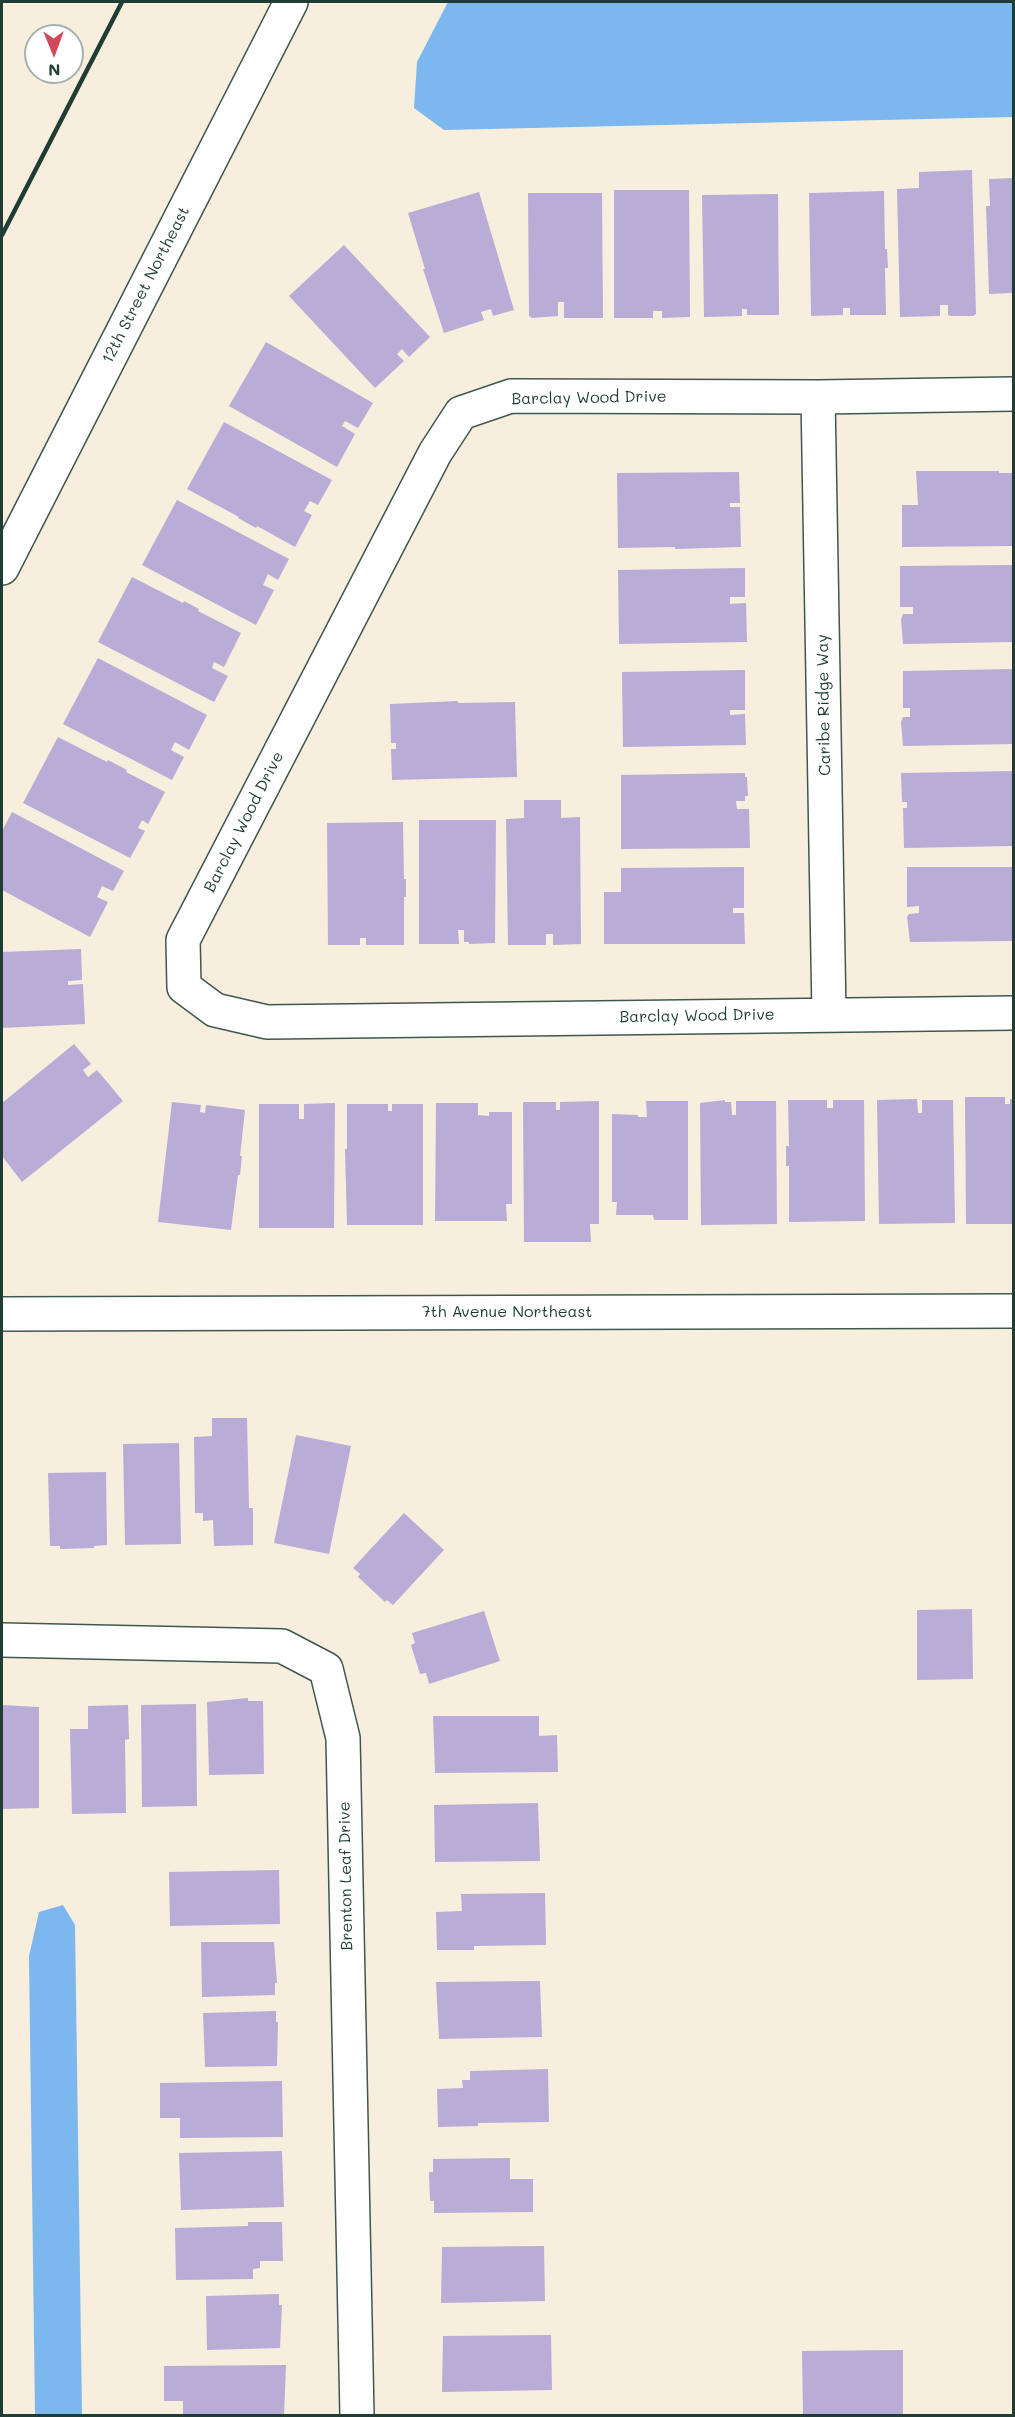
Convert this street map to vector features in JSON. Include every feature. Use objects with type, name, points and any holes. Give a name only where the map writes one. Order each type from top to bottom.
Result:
[{"type":"street","name":"12th Street Northeast","points":[[2,568],[291,2]]},
{"type":"street","name":"Barclay Wood Drive","points":[[1014,394],[818,397],[511,396],[461,412],[435,453],[183,940],[184,987],[215,1010],[267,1022],[1014,1013]]},
{"type":"street","name":"Caribe Ridge Way","points":[[818,397],[829,1014]]},
{"type":"street","name":"7th Avenue Northeast","points":[[2,1314],[1014,1311]]},
{"type":"street","name":"Brenton Leaf Drive","points":[[2,1640],[282,1646],[326,1669],[343,1738],[357,2415]]},
{"type":"water","points":[[448,2],[1013,2],[1013,117],[444,130],[414,108],[417,62]]},
{"type":"water","points":[[63,1905],[75,1925],[82,2415],[35,2415],[29,1956],[39,1912]]},
{"type":"building","points":[[972,170],[976,314],[951,316],[948,315],[948,305],[940,305],[940,316],[900,317],[897,189],[919,188],[919,172]]},
{"type":"building","points":[[1014,178],[1014,291],[989,294],[986,206],[990,206],[989,179]]},
{"type":"building","points":[[614,190],[689,190],[690,317],[662,318],[662,311],[653,311],[653,318],[614,318]]},
{"type":"building","points":[[884,191],[885,249],[887,249],[888,268],[885,268],[886,315],[850,315],[850,308],[843,308],[843,315],[811,316],[809,193]]},
{"type":"building","points":[[479,192],[514,310],[493,316],[491,309],[481,312],[484,320],[444,333],[408,213]]},
{"type":"building","points":[[528,193],[602,193],[603,318],[564,318],[564,302],[558,302],[558,316],[532,318],[529,316]]},
{"type":"building","points":[[778,194],[779,315],[747,315],[747,309],[742,309],[742,316],[704,317],[702,195]]},
{"type":"building","points":[[344,245],[430,337],[409,357],[402,349],[397,354],[404,361],[375,388],[289,296]]},
{"type":"building","points":[[266,342],[373,403],[358,428],[345,421],[342,426],[355,434],[337,467],[229,406]]},
{"type":"building","points":[[224,422],[332,480],[318,505],[310,501],[304,511],[312,515],[295,547],[187,489]]},
{"type":"building","points":[[916,471],[1014,473],[1014,546],[902,547],[902,505],[918,505]]},
{"type":"building","points":[[739,472],[740,503],[730,503],[730,507],[740,507],[741,547],[618,548],[617,473]]},
{"type":"building","points":[[177,500],[289,559],[278,580],[268,574],[263,585],[274,590],[256,625],[142,565]]},
{"type":"building","points":[[1014,565],[1014,642],[903,644],[901,619],[903,614],[913,614],[913,607],[900,607],[900,566]]},
{"type":"building","points":[[745,568],[745,597],[730,597],[730,604],[746,603],[747,642],[619,644],[618,570]]},
{"type":"building","points":[[132,577],[183,603],[184,601],[199,609],[198,611],[241,633],[224,667],[214,662],[212,668],[228,676],[214,702],[98,642]]},
{"type":"building","points":[[98,658],[207,715],[189,750],[175,742],[171,750],[184,757],[172,780],[63,724]]},
{"type":"building","points":[[1014,669],[1014,744],[903,746],[901,722],[903,717],[910,717],[910,708],[903,708],[903,671]]},
{"type":"building","points":[[745,670],[745,710],[730,710],[730,715],[745,714],[746,745],[623,747],[622,672]]},
{"type":"building","points":[[458,701],[458,703],[515,702],[517,777],[392,780],[391,749],[396,749],[396,743],[391,743],[390,704]]},
{"type":"building","points":[[58,737],[107,762],[108,760],[165,792],[148,824],[142,820],[138,828],[145,831],[130,858],[23,803]]},
{"type":"building","points":[[1014,771],[1014,846],[904,848],[903,808],[907,808],[907,802],[902,802],[901,773]]},
{"type":"building","points":[[745,773],[748,796],[745,796],[745,801],[736,801],[737,809],[749,809],[750,848],[621,849],[621,775]]},
{"type":"building","points":[[524,800],[561,800],[561,818],[580,817],[581,944],[553,945],[553,934],[546,934],[546,945],[508,945],[506,819],[524,818]]},
{"type":"building","points":[[12,812],[124,871],[113,891],[102,886],[97,897],[108,902],[90,937],[2,890],[2,831]]},
{"type":"building","points":[[419,820],[496,820],[495,943],[469,944],[469,942],[464,942],[464,930],[458,930],[459,944],[419,944]]},
{"type":"building","points":[[403,822],[404,879],[406,879],[404,945],[366,945],[366,938],[360,938],[360,945],[328,945],[327,823]]},
{"type":"building","points":[[744,867],[744,908],[733,908],[733,913],[744,913],[745,944],[604,944],[604,892],[621,892],[621,868]]},
{"type":"building","points":[[907,867],[1014,867],[1014,941],[910,942],[907,917],[909,914],[919,913],[919,906],[907,907]]},
{"type":"building","points":[[81,949],[82,980],[68,981],[68,985],[83,984],[85,1024],[2,1028],[2,952]]},
{"type":"building","points":[[74,1044],[91,1064],[83,1070],[88,1077],[97,1070],[123,1101],[22,1182],[2,1156],[2,1103]]},
{"type":"building","points":[[965,1097],[1005,1097],[1005,1104],[1010,1104],[1010,1099],[1014,1099],[1014,1224],[966,1224]]},
{"type":"building","points":[[917,1099],[918,1113],[922,1113],[922,1100],[953,1100],[955,1223],[879,1224],[877,1100]]},
{"type":"building","points":[[725,1100],[725,1102],[731,1102],[732,1115],[736,1115],[736,1101],[776,1101],[777,1224],[701,1225],[700,1103]]},
{"type":"building","points":[[788,1100],[827,1100],[827,1108],[833,1108],[833,1100],[864,1100],[865,1221],[789,1222],[789,1166],[786,1166],[786,1146],[789,1146]]},
{"type":"building","points":[[599,1101],[599,1224],[590,1224],[591,1242],[524,1242],[523,1102],[556,1102],[556,1110],[560,1110],[560,1102]]},
{"type":"building","points":[[646,1101],[688,1101],[688,1220],[654,1220],[653,1215],[616,1215],[617,1202],[612,1202],[612,1114],[647,1117]]},
{"type":"building","points":[[172,1102],[201,1105],[200,1112],[205,1113],[206,1105],[245,1110],[240,1175],[238,1175],[231,1230],[158,1222]]},
{"type":"building","points":[[335,1103],[334,1228],[259,1228],[259,1104],[299,1104],[299,1119],[304,1119],[304,1104]]},
{"type":"building","points":[[436,1103],[478,1103],[478,1115],[489,1116],[489,1112],[512,1112],[512,1204],[506,1204],[507,1221],[435,1221]]},
{"type":"building","points":[[347,1104],[388,1104],[388,1111],[392,1111],[392,1104],[423,1104],[423,1225],[347,1225],[345,1149],[347,1149]]},
{"type":"building","points":[[212,1418],[247,1418],[249,1508],[253,1508],[253,1545],[214,1546],[213,1520],[203,1521],[203,1513],[195,1513],[194,1437],[212,1436]]},
{"type":"building","points":[[296,1435],[351,1446],[329,1554],[274,1543]]},
{"type":"building","points":[[179,1443],[181,1544],[125,1545],[123,1444]]},
{"type":"building","points":[[106,1472],[107,1545],[94,1546],[94,1548],[60,1549],[60,1546],[50,1546],[48,1473]]},
{"type":"building","points":[[404,1513],[444,1550],[393,1605],[387,1600],[385,1602],[358,1577],[360,1574],[353,1568]]},
{"type":"building","points":[[972,1609],[973,1679],[917,1680],[917,1610]]},
{"type":"building","points":[[484,1611],[500,1661],[429,1684],[426,1673],[420,1674],[411,1645],[415,1643],[412,1633]]},
{"type":"building","points":[[248,1698],[248,1701],[263,1701],[264,1774],[209,1775],[207,1702]]},
{"type":"building","points":[[196,1704],[197,1806],[142,1807],[141,1705]]},
{"type":"building","points":[[2,1705],[39,1707],[39,1808],[2,1809]]},
{"type":"building","points":[[128,1705],[129,1739],[125,1740],[126,1813],[72,1814],[70,1729],[88,1729],[88,1706]]},
{"type":"building","points":[[433,1716],[539,1716],[539,1736],[557,1735],[558,1772],[435,1773]]},
{"type":"building","points":[[538,1803],[540,1861],[435,1862],[434,1805]]},
{"type":"building","points":[[279,1870],[280,1924],[170,1926],[169,1872]]},
{"type":"building","points":[[545,1893],[546,1945],[474,1946],[474,1950],[437,1950],[436,1912],[462,1911],[461,1894]]},
{"type":"building","points":[[201,1942],[274,1942],[277,1983],[275,1983],[275,1995],[202,1997]]},
{"type":"building","points":[[540,1981],[542,2037],[439,2039],[436,1982]]},
{"type":"building","points":[[276,2011],[277,2066],[205,2067],[203,2013]]},
{"type":"building","points":[[548,2069],[549,2122],[478,2123],[478,2126],[438,2127],[437,2089],[463,2088],[462,2080],[470,2080],[470,2071]]},
{"type":"building","points":[[282,2081],[283,2137],[180,2138],[180,2118],[160,2118],[160,2083]]},
{"type":"building","points":[[282,2151],[284,2207],[181,2210],[179,2153]]},
{"type":"building","points":[[510,2158],[510,2179],[533,2179],[533,2212],[434,2213],[434,2201],[430,2201],[429,2172],[433,2172],[433,2159]]},
{"type":"building","points":[[248,2222],[282,2222],[283,2261],[260,2261],[260,2268],[253,2269],[253,2279],[176,2280],[175,2228],[248,2226]]},
{"type":"building","points":[[544,2246],[545,2301],[441,2303],[442,2247]]},
{"type":"building","points":[[279,2294],[279,2305],[282,2305],[280,2348],[207,2350],[206,2296]]},
{"type":"building","points":[[551,2335],[552,2390],[442,2392],[443,2336]]},
{"type":"building","points":[[903,2350],[903,2416],[803,2416],[802,2351]]},
{"type":"building","points":[[286,2365],[284,2416],[183,2416],[183,2401],[164,2401],[164,2366]]},
{"type":"railway","points":[[2,235],[122,2]]}]
